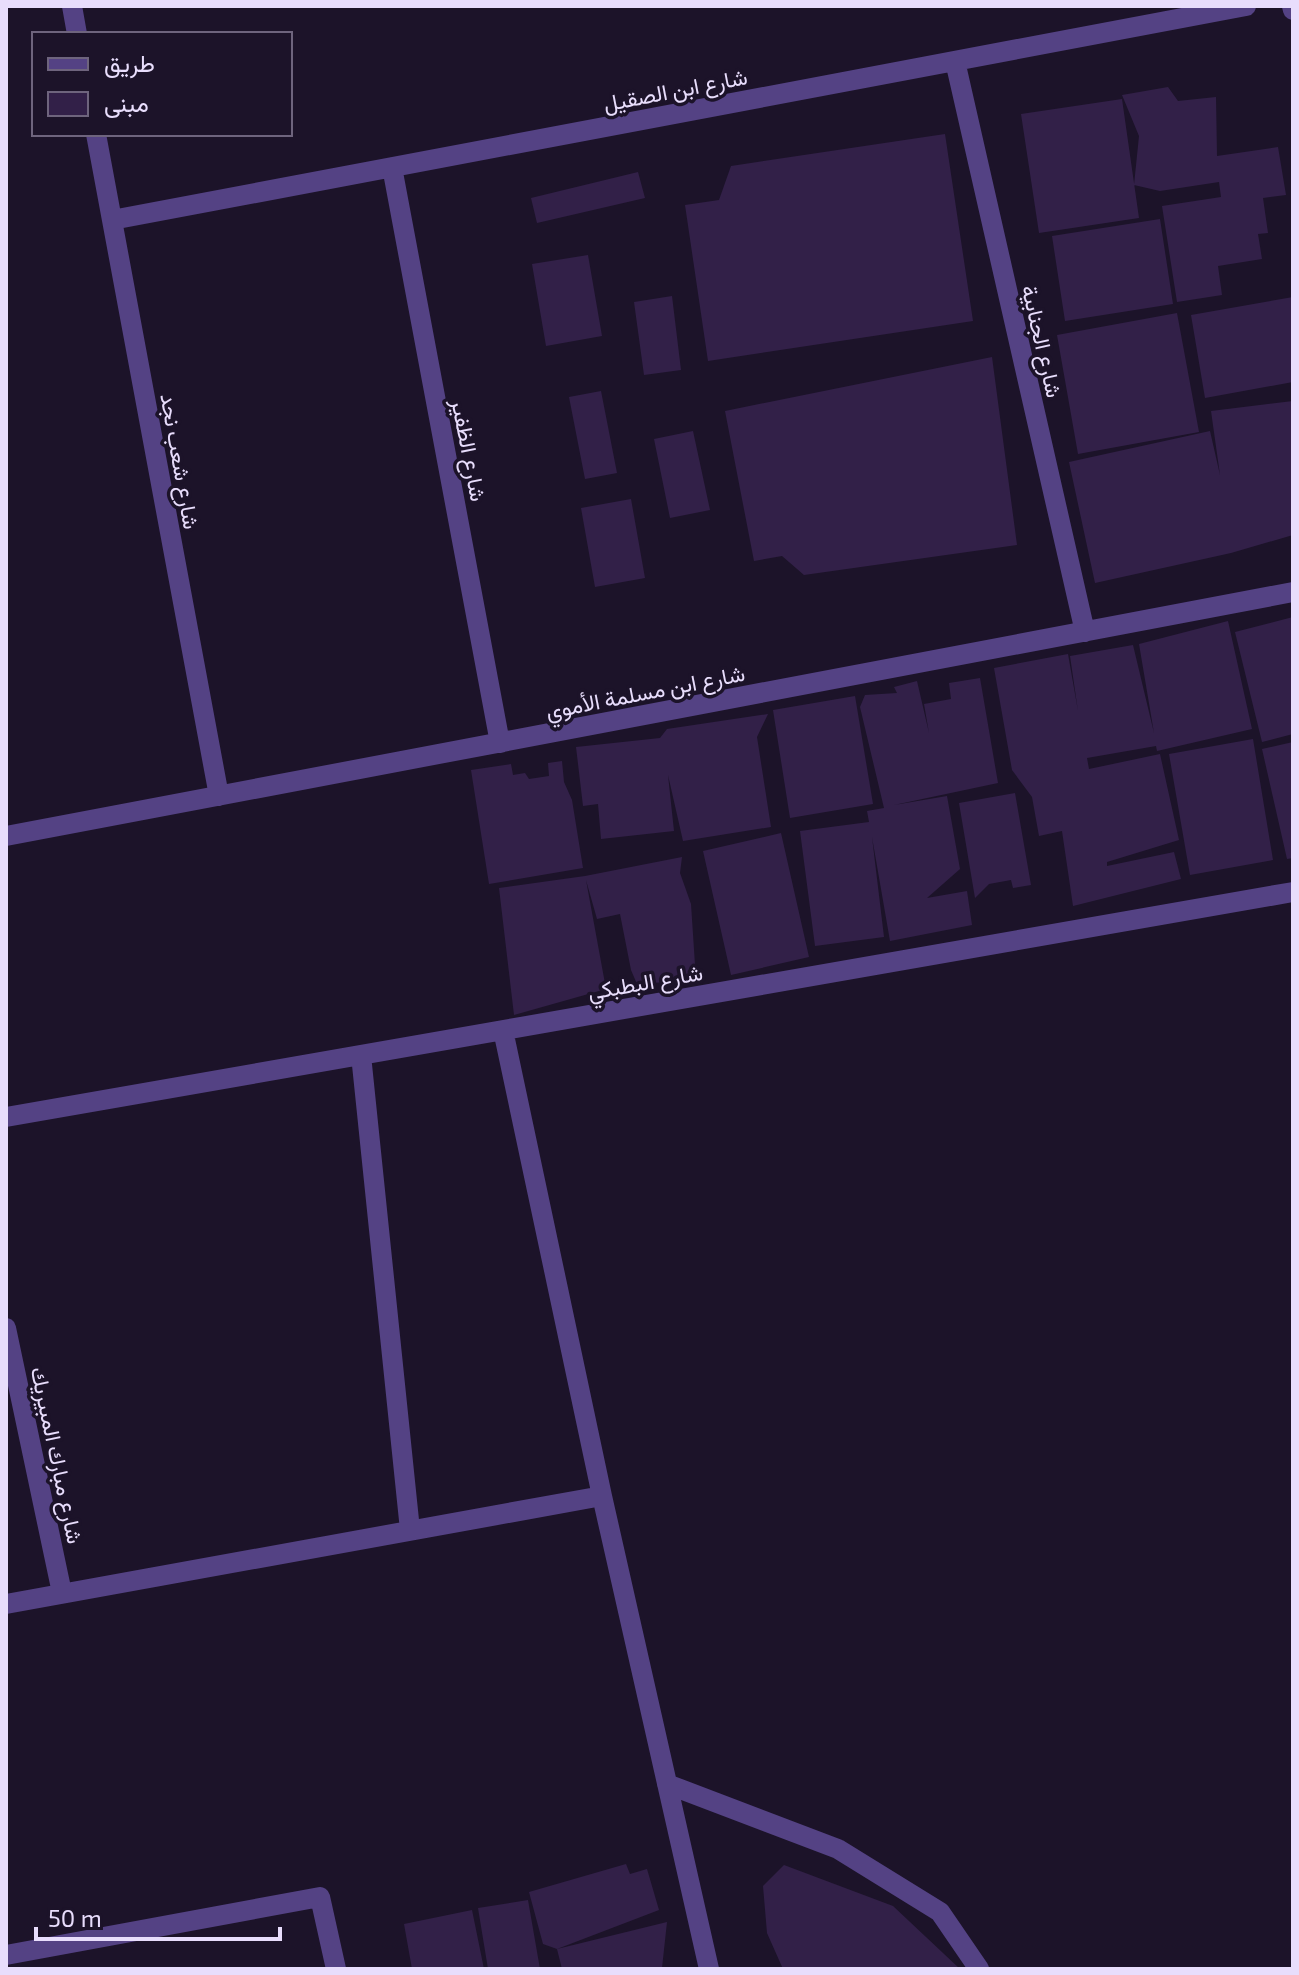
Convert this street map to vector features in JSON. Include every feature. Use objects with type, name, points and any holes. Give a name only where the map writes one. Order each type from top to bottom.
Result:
[{"type":"street","points":[[72,6],[77,32]]},
{"type":"street","name":"شارع ابن الصقيل","points":[[112,220],[1246,6]]},
{"type":"street","name":"شارع الجنابية","points":[[955,61],[1085,632]]},
{"type":"street","name":"شارع شعب نجد","points":[[96,136],[219,796]]},
{"type":"street","name":"شارع الظفير","points":[[392,167],[500,743]]},
{"type":"street","name":"شارع ابن مسلمة الأموي","points":[[6,836],[1293,592]]},
{"type":"street","name":"شارع البطبكي","points":[[6,1117],[1293,892]]},
{"type":"street","points":[[503,1030],[602,1496],[709,1969]]},
{"type":"street","points":[[361,1055],[410,1530]]},
{"type":"street","name":"شارع مبارك المبيريك","points":[[6,1328],[62,1593]]},
{"type":"street","points":[[6,1604],[602,1496]]},
{"type":"street","points":[[667,1784],[838,1849],[940,1912],[979,1969]]},
{"type":"street","points":[[6,1955],[36,1959],[320,1897],[336,1969]]},
{"type":"building","points":[[1168,87],[1178,101],[1216,97],[1217,156],[1278,147],[1286,195],[1263,198],[1268,233],[1258,234],[1262,259],[1218,266],[1222,295],[1177,302],[1162,206],[1221,197],[1219,182],[1160,191],[1134,185],[1139,136],[1122,95]]},
{"type":"building","points":[[1122,99],[1139,218],[1039,233],[1021,114]]},
{"type":"building","points":[[945,134],[973,321],[708,361],[685,205],[719,200],[731,166]]},
{"type":"building","points":[[638,172],[645,198],[537,223],[531,198]]},
{"type":"building","points":[[1160,219],[1173,304],[1065,321],[1052,236]]},
{"type":"building","points":[[588,255],[602,336],[546,346],[532,264]]},
{"type":"building","points":[[672,296],[681,370],[644,375],[634,302]]},
{"type":"building","points":[[1293,297],[1293,382],[1205,398],[1191,315]]},
{"type":"building","points":[[1177,313],[1199,432],[1078,454],[1057,335]]},
{"type":"building","points":[[992,357],[1017,545],[804,575],[782,556],[754,561],[725,411]]},
{"type":"building","points":[[601,391],[617,473],[585,479],[569,397]]},
{"type":"building","points":[[1293,401],[1293,535],[1231,553],[1095,583],[1069,462],[1210,431],[1220,475],[1211,411]]},
{"type":"building","points":[[693,431],[710,510],[670,518],[654,439]]},
{"type":"building","points":[[631,499],[645,578],[595,587],[581,508]]},
{"type":"building","points":[[1293,617],[1293,734],[1262,742],[1235,632]]},
{"type":"building","points":[[1228,621],[1252,729],[1157,751],[1156,746],[1087,758],[1089,769],[1160,754],[1179,840],[1107,862],[1107,866],[1174,852],[1181,879],[1073,906],[1062,831],[1039,836],[1032,797],[1012,770],[994,668],[1068,654],[1078,711],[1070,656],[1133,645],[1154,733],[1139,644]]},
{"type":"building","points":[[980,678],[998,783],[894,805],[947,796],[960,869],[927,898],[967,891],[972,925],[890,941],[872,837],[884,937],[815,946],[800,831],[869,822],[867,811],[884,808],[860,707],[865,695],[897,693],[894,687],[917,681],[929,733],[924,704],[951,699],[949,683]]},
{"type":"building","points":[[855,696],[873,804],[790,818],[773,710]]},
{"type":"building","points":[[768,714],[757,737],[771,827],[683,841],[668,775],[674,831],[601,839],[598,804],[583,806],[576,747],[660,738],[667,729]]},
{"type":"building","points":[[1253,739],[1273,860],[1190,875],[1169,754]]},
{"type":"building","points":[[1293,742],[1293,858],[1287,859],[1262,749]]},
{"type":"building","points":[[562,761],[583,868],[489,884],[471,770],[511,764],[513,775],[525,773],[529,779],[549,776],[548,763]]},
{"type":"building","points":[[1015,793],[1031,885],[1013,888],[1011,880],[989,884],[975,898],[959,803]]},
{"type":"building","points":[[781,833],[809,957],[731,975],[703,851]]},
{"type":"building","points":[[682,857],[680,873],[691,904],[696,980],[637,984],[631,970],[620,914],[597,919],[586,880],[606,989],[514,1015],[499,888],[585,876]]},
{"type":"building","points":[[626,1864],[630,1874],[647,1869],[659,1910],[557,1949],[543,1944],[529,1892]]},
{"type":"building","points":[[784,1865],[893,1906],[960,1969],[783,1969],[767,1933],[763,1886]]},
{"type":"building","points":[[528,1900],[540,1969],[488,1969],[478,1908]]},
{"type":"building","points":[[472,1910],[484,1969],[412,1969],[404,1924]]},
{"type":"building","points":[[667,1922],[662,1968],[562,1969],[557,1949]]}]
